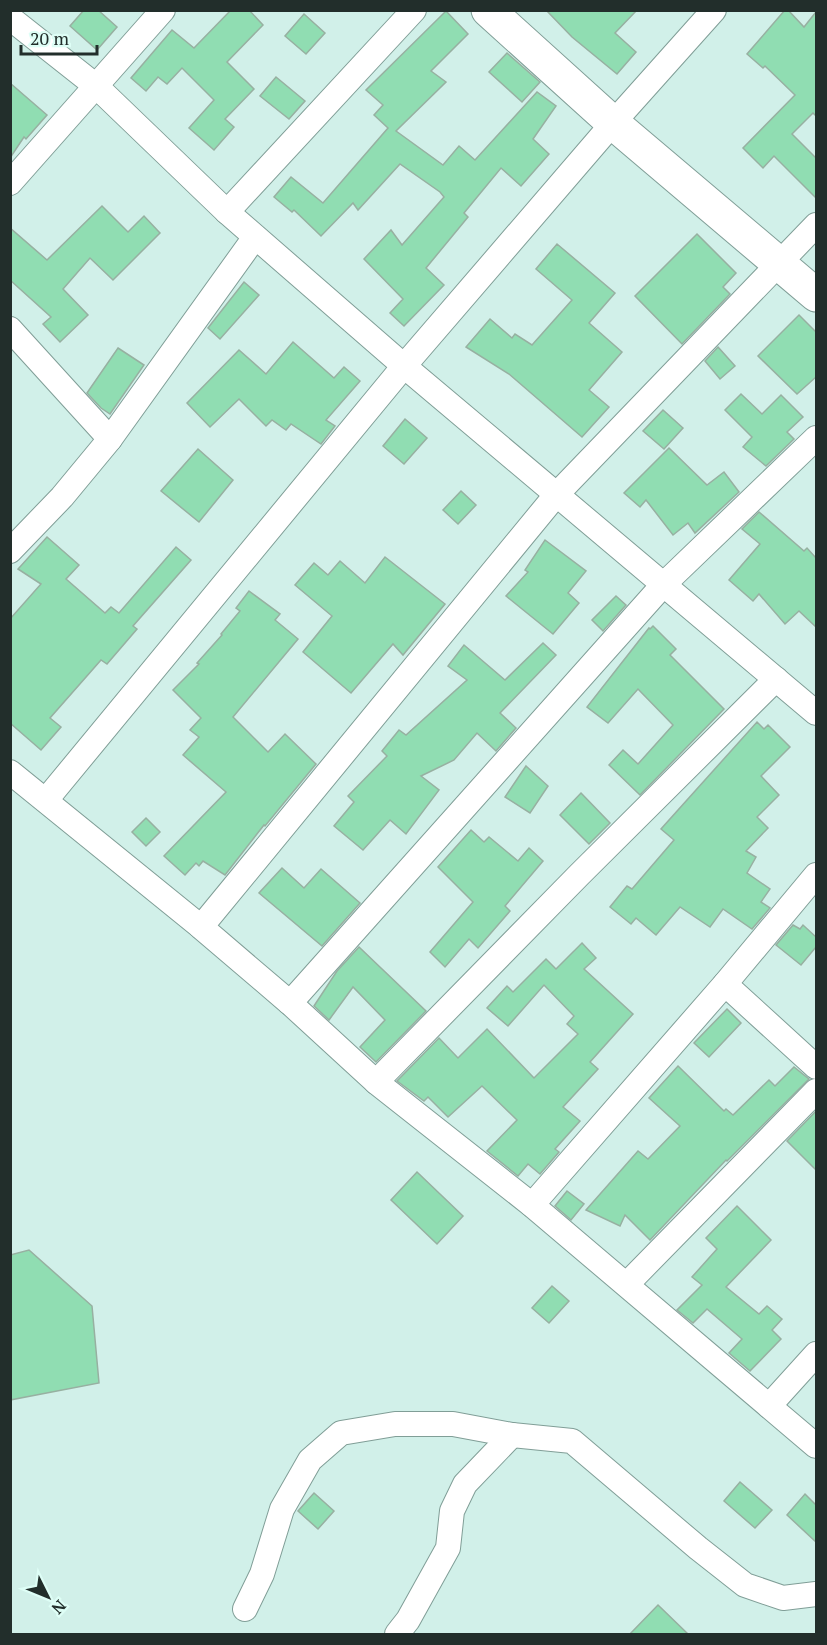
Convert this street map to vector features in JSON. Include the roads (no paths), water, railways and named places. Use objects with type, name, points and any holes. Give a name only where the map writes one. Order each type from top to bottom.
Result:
[{"type":"main road","points":[[488,10],[613,123],[816,295]]},
{"type":"street","points":[[10,183],[163,10]]},
{"type":"street","points":[[227,212],[414,10]]},
{"type":"street","points":[[46,800],[404,366],[613,123],[714,10]]},
{"type":"street","points":[[10,18],[96,86],[227,212],[404,366],[816,713]]},
{"type":"street","points":[[201,927],[556,495],[816,225]]},
{"type":"street","points":[[10,551],[62,497],[110,439],[255,237]]},
{"type":"street","points":[[10,329],[110,439]]},
{"type":"street","points":[[290,1003],[663,585],[814,444]]},
{"type":"street","points":[[376,1082],[776,679]]},
{"type":"street","points":[[10,772],[201,927],[290,1003],[376,1082],[532,1205],[816,1446]]},
{"type":"street","points":[[532,1205],[725,984],[816,875]]},
{"type":"street","points":[[725,984],[816,1067]]},
{"type":"street","points":[[627,1284],[816,1091]]},
{"type":"street","points":[[769,1406],[816,1354]]},
{"type":"street","points":[[245,1609],[262,1574],[282,1509],[310,1460],[342,1433],[395,1424],[453,1424],[512,1435],[573,1442],[745,1585],[783,1598],[816,1594]]},
{"type":"street","points":[[398,1635],[448,1548],[452,1511],[465,1484],[512,1435]]}]
